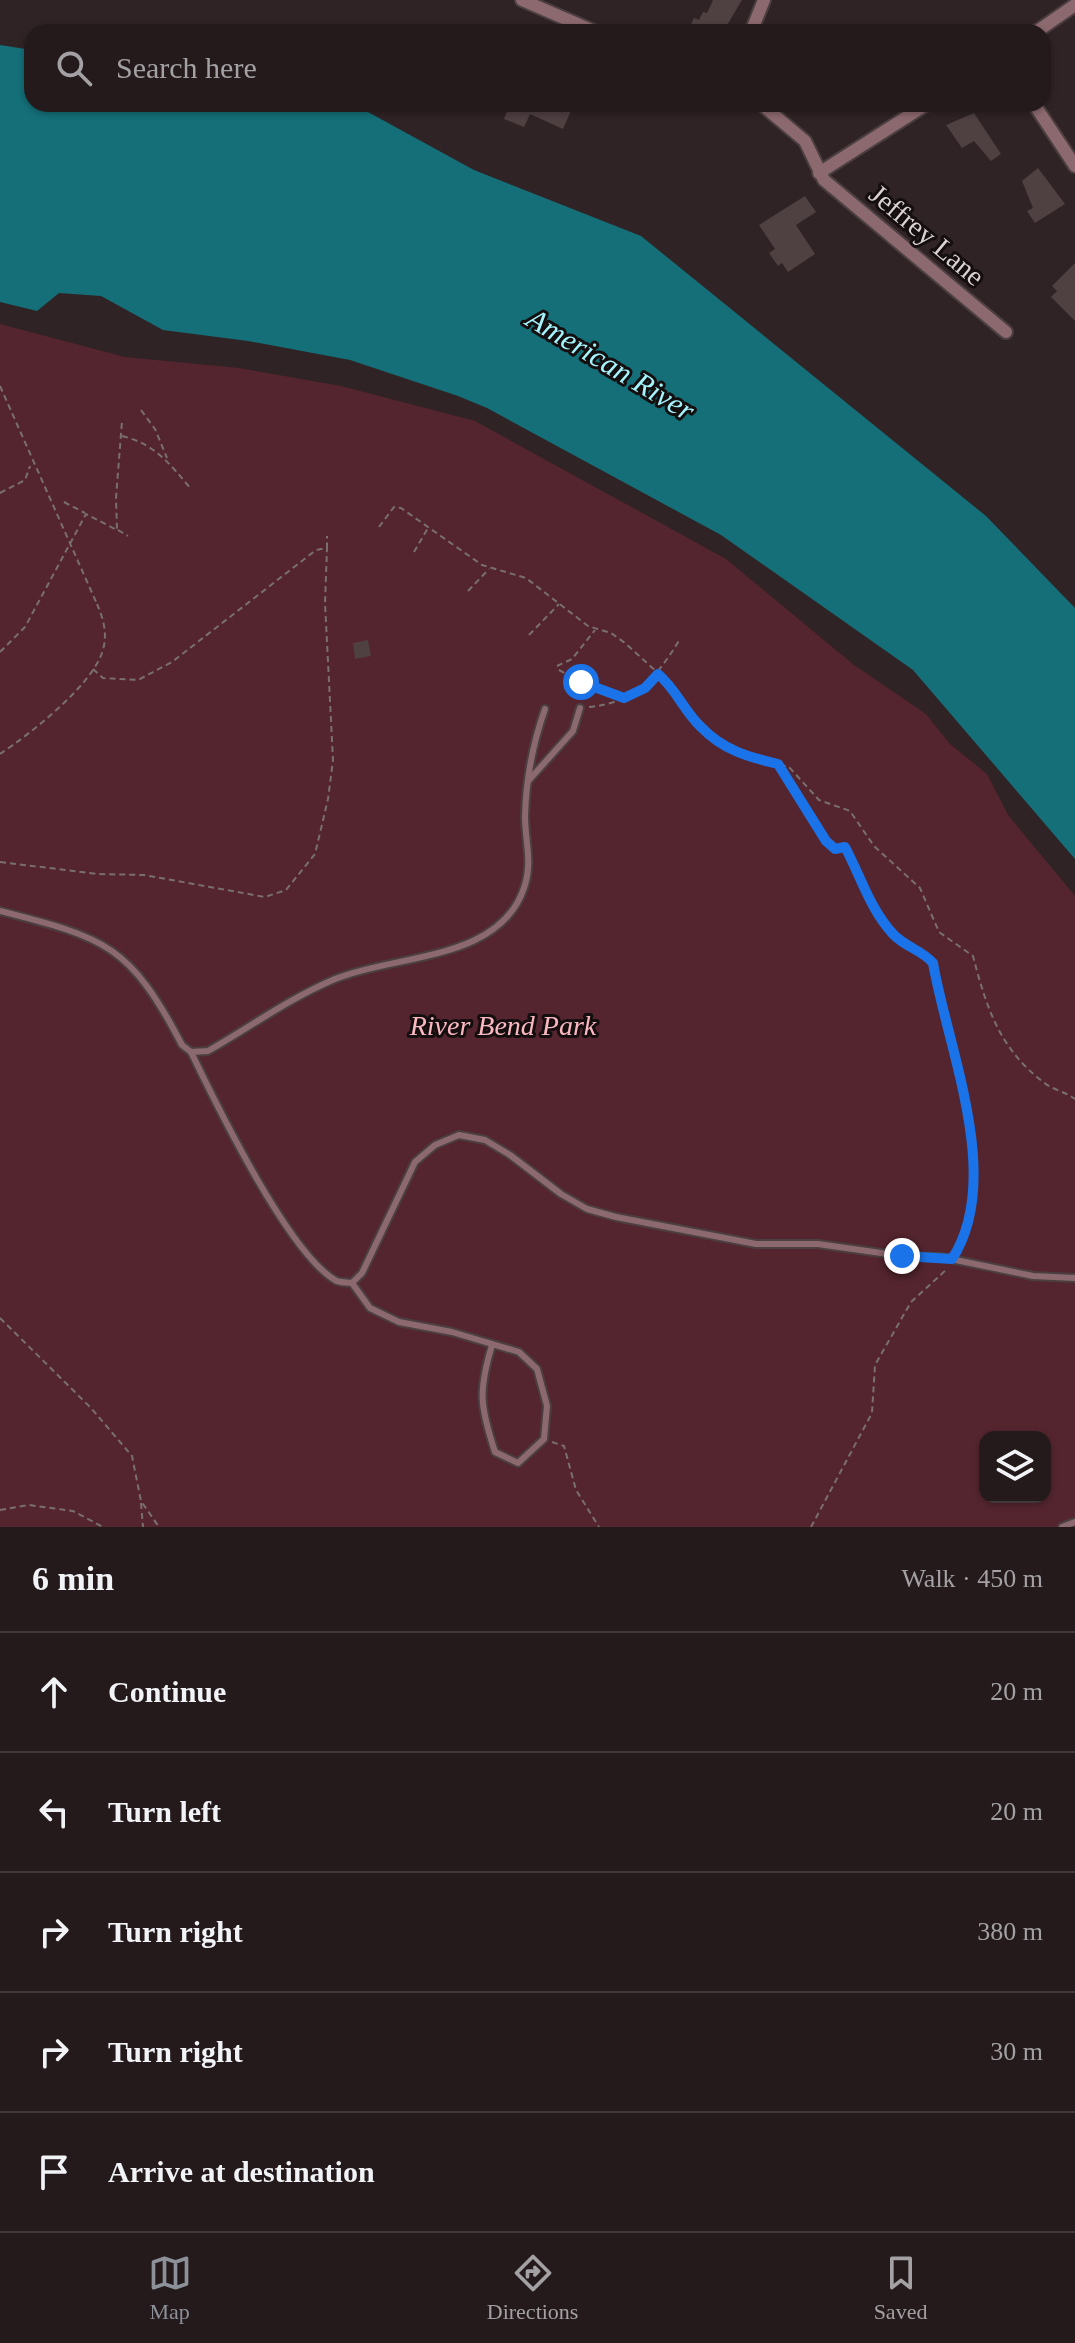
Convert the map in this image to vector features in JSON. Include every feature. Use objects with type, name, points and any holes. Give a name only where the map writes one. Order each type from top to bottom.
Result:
[{"type":"street","points":[[522,0],[578,24]]},
{"type":"street","points":[[754,24],[764,0]]},
{"type":"street","points":[[1048,24],[1075,5]]},
{"type":"street","points":[[771,112],[805,141],[819,173],[914,112]]},
{"type":"street","points":[[1039,112],[1075,166]]},
{"type":"street","name":"Jeffrey Lane","points":[[819,173],[1006,332]]},
{"type":"lane","points":[[529,780],[573,731],[580,708]]},
{"type":"lane","points":[[191,1052],[208,1051],[283,1005],[344,975],[462,945],[496,927],[517,903],[528,872],[530,853],[525,816],[533,742],[545,709]]},
{"type":"lane","points":[[0,911],[75,931],[111,950],[148,984],[182,1045],[191,1052],[227,1126],[309,1257],[336,1281],[352,1283],[370,1308],[399,1322],[492,1345],[519,1352],[537,1369],[547,1406],[544,1439],[518,1463],[495,1452],[483,1416],[481,1383],[492,1345]]},
{"type":"lane","points":[[352,1283],[362,1273],[415,1162],[435,1145],[459,1135],[485,1140],[561,1194],[587,1209],[616,1217],[756,1244],[818,1244],[952,1259],[1033,1276],[1075,1278]]},
{"type":"lane","points":[[1062,1527],[1075,1522]]},
{"type":"path","points":[[0,386],[105,622],[105,643],[93,669],[18,742],[0,754]]},
{"type":"path","points":[[141,410],[155,429],[167,459],[191,489]]},
{"type":"path","points":[[117,530],[122,421]]},
{"type":"path","points":[[121,436],[139,440],[167,459]]},
{"type":"path","points":[[0,493],[25,480],[30,466]]},
{"type":"path","points":[[64,502],[128,536]]},
{"type":"path","points":[[379,527],[394,507],[401,508],[490,568],[517,574],[596,629],[625,643],[668,682],[700,727],[734,753],[789,767],[819,800],[850,811],[874,846],[920,888],[939,932],[973,956],[988,1014],[1001,1036],[1037,1078],[1075,1099]]},
{"type":"path","points":[[0,652],[25,627],[86,514]]},
{"type":"path","points":[[414,552],[429,527]]},
{"type":"path","points":[[0,862],[98,874],[144,875],[265,897],[286,890],[315,854],[328,799],[333,760],[325,603],[327,536]]},
{"type":"path","points":[[93,669],[103,678],[138,680],[172,662],[316,550],[327,548]]},
{"type":"path","points":[[468,591],[490,568]]},
{"type":"path","points":[[529,635],[560,603]]},
{"type":"path","points":[[557,666],[572,659],[596,629]]},
{"type":"path","points":[[580,708],[624,698],[645,688],[658,674],[680,639]]},
{"type":"path","points":[[559,670],[593,688],[624,698]]},
{"type":"path","points":[[778,764],[826,841],[835,849],[845,847],[860,883],[883,921],[894,935],[923,952],[933,963],[975,1150],[968,1236],[944,1275],[911,1302],[875,1365],[872,1413],[811,1527]]},
{"type":"path","points":[[0,1318],[91,1408],[132,1456],[143,1527]]},
{"type":"path","points":[[544,1439],[564,1446],[576,1490],[599,1527]]},
{"type":"path","points":[[141,1501],[159,1527]]},
{"type":"path","points":[[0,1510],[29,1505],[73,1511],[103,1527]]},
{"type":"green space","name":"River Bend Park","points":[[0,324],[125,357],[239,368],[341,386],[475,421],[726,559],[854,665],[926,714],[950,744],[987,774],[1008,815],[1075,896],[1075,1527],[0,1527]]},
{"type":"water","name":"American River","points":[[0,45],[24,49],[24,112],[368,112],[474,170],[641,236],[986,516],[1075,608],[1075,859],[913,670],[721,535],[487,408],[350,360],[248,341],[163,330],[101,296],[59,293],[37,311],[0,302]]},
{"type":"building","points":[[713,0],[742,0],[728,24],[691,24],[694,18],[699,20],[703,12],[707,13]]},
{"type":"building","points":[[507,112],[570,112],[563,129],[530,114],[524,127],[504,119]]},
{"type":"building","points":[[974,113],[1001,154],[991,161],[974,141],[962,148],[946,125]]},
{"type":"building","points":[[1038,168],[1065,204],[1035,223],[1027,211],[1033,208],[1022,181]]},
{"type":"building","points":[[805,196],[816,212],[796,225],[815,254],[788,272],[782,263],[778,266],[769,253],[775,249],[759,225]]},
{"type":"building","points":[[1075,263],[1075,321],[1051,297],[1057,291],[1052,286]]},
{"type":"building","points":[[368,640],[371,656],[355,659],[353,643]]},
{"type":"route","points":[[581,682],[624,698],[645,688],[658,674],[668,682],[700,727],[734,753],[778,764],[798,791],[826,841],[835,849],[845,847],[867,897],[883,921],[894,935],[923,952],[933,963],[975,1150],[968,1236],[952,1259],[902,1256]]}]
